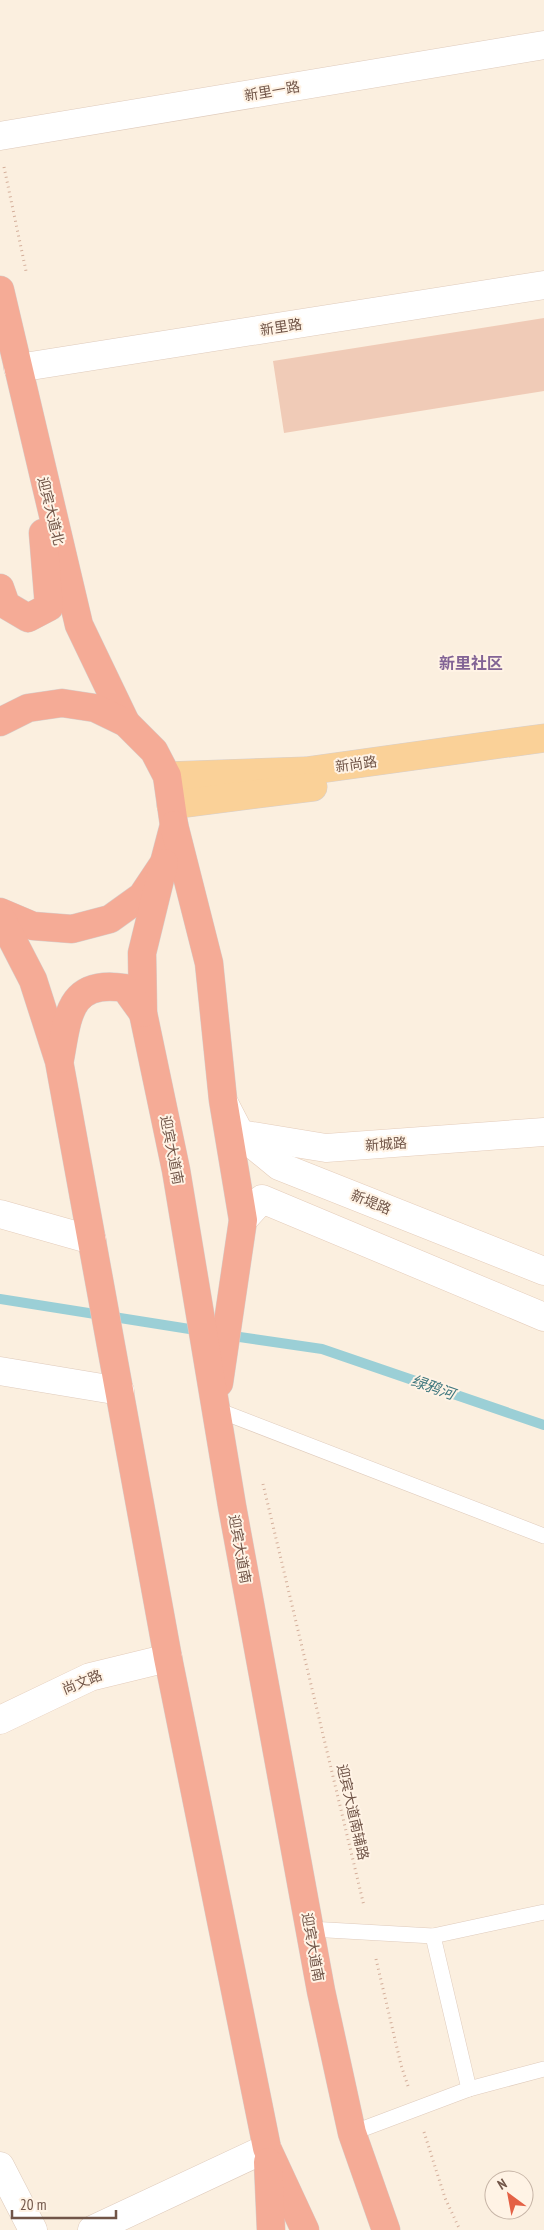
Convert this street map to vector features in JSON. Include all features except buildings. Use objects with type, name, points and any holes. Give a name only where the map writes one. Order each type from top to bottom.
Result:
[{"type":"highway","name":"迎宾大道北","points":[[0,290],[79,626],[126,723]]},
{"type":"highway","points":[[0,588],[6,605],[28,618],[49,607],[37,452]]},
{"type":"highway","points":[[0,722],[28,708],[62,703],[96,708],[126,723],[154,751],[167,776],[173,815],[209,962],[223,1100],[234,1134],[243,1220],[214,1399]]},
{"type":"highway","name":"迎宾大道南","points":[[173,815],[164,863],[142,953],[143,1013],[176,1170],[214,1399],[310,1929],[352,2133],[386,2230]]},
{"type":"highway","points":[[0,912],[33,926],[72,929],[110,919],[142,896],[164,863]]},
{"type":"highway","points":[[0,916],[32,980],[60,1061],[168,1658],[267,2148],[271,2230]]},
{"type":"highway","points":[[60,1061],[68,1012],[81,994],[106,985],[125,988],[143,1013]]},
{"type":"highway","points":[[267,2148],[305,2230]]},
{"type":"main road","name":"新尚路","points":[[167,776],[306,771],[544,738]]},
{"type":"main road","name":"新尚路","points":[[173,815],[544,758]]},
{"type":"street","name":"新里一路","points":[[0,136],[544,45]]},
{"type":"street","name":"新里路","points":[[18,368],[544,285]]},
{"type":"street","name":"新城路","points":[[234,1134],[326,1148],[544,1132]]},
{"type":"street","name":"新堤路","points":[[234,1134],[279,1166],[544,1271]]},
{"type":"street","points":[[243,1220],[262,1200],[544,1317]]},
{"type":"street","points":[[0,1214],[92,1240]]},
{"type":"street","points":[[0,1371],[119,1385]]},
{"type":"street","name":"尚文路","points":[[0,1720],[90,1676],[168,1658]]},
{"type":"street","points":[[92,2230],[267,2148]]},
{"type":"street","points":[[0,2166],[33,2230]]},
{"type":"lane","points":[[214,1399],[544,1536]]},
{"type":"lane","points":[[310,1929],[433,1936],[544,1912]]},
{"type":"lane","points":[[433,1936],[469,2089]]},
{"type":"lane","points":[[352,2133],[469,2089],[544,2069]]},
{"type":"path","name":"迎宾大道南辅路","points":[[263,1482],[401,2065],[446,2198],[460,2230]]},
{"type":"waterway","points":[[0,1299],[202,1331]]},
{"type":"waterway","name":"绿鸦河","points":[[226,1335],[322,1349],[544,1425]]},
{"type":"district","name":"新里社区","points":[[471,663]]}]
